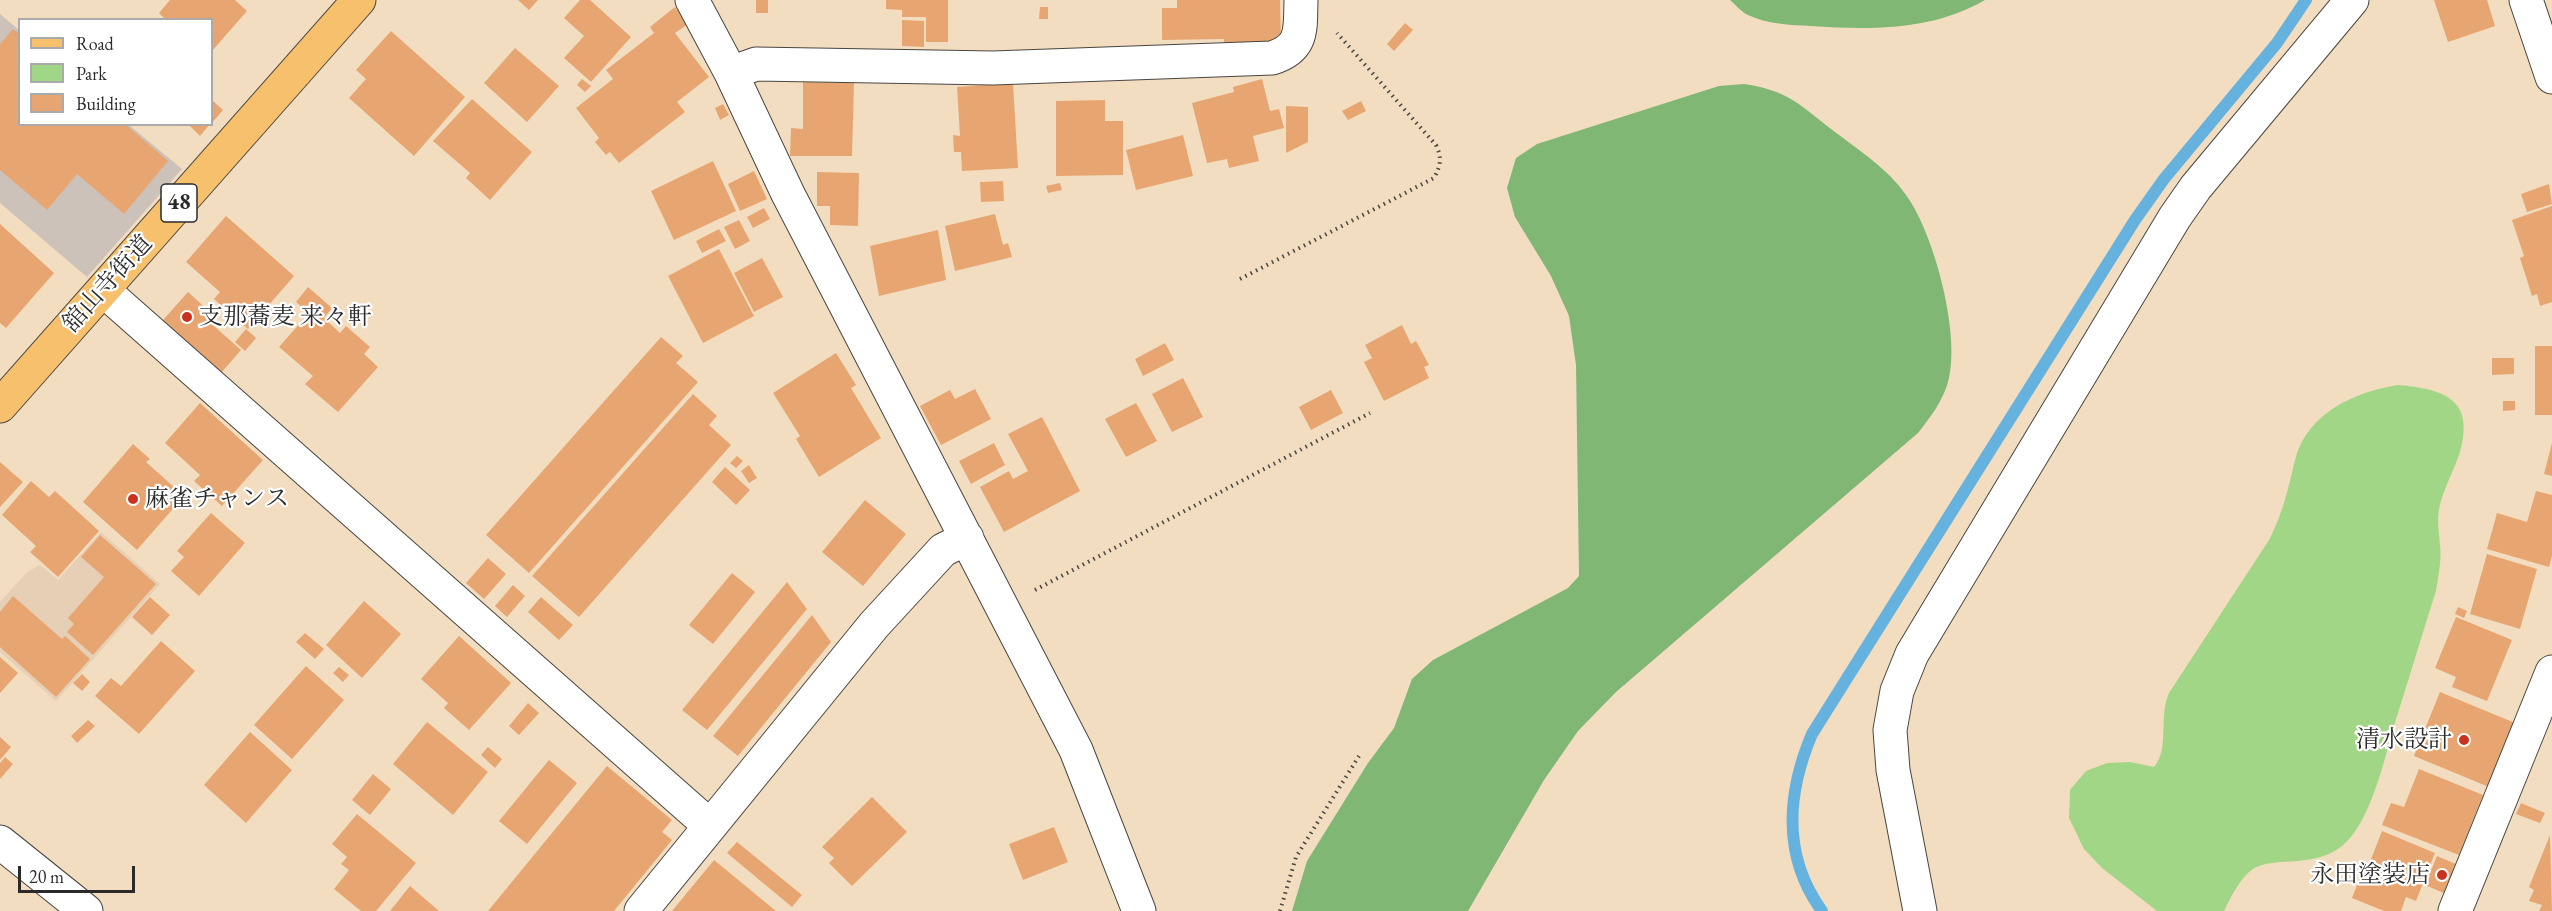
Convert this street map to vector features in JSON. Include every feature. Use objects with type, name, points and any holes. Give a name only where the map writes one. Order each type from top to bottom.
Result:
[{"type":"main road","name":"舘山寺街道","points":[[0,406],[359,0]]},
{"type":"street","points":[[692,0],[731,73],[788,194],[1076,750],[1139,911]]},
{"type":"street","points":[[1920,911],[1893,770],[1890,730],[1897,691],[1912,654],[2175,217],[2196,187],[2352,0]]},
{"type":"street","points":[[2526,0],[2552,77]]},
{"type":"street","points":[[731,73],[756,64],[993,68],[1272,58],[1286,54],[1297,42],[1300,10]]},
{"type":"street","points":[[103,290],[710,826]]},
{"type":"street","points":[[640,911],[874,625],[943,550],[967,538]]},
{"type":"street","points":[[2455,911],[2552,672]]},
{"type":"street","points":[[0,842],[86,911]]},
{"type":"path","points":[[1240,279],[1434,178],[1440,168],[1441,156],[1436,145],[1340,36],[1329,26],[1315,21],[1300,10]]},
{"type":"path","points":[[1002,607],[1370,413]]},
{"type":"path","points":[[1280,911],[1296,857],[1359,756]]},
{"type":"shaded area","points":[[0,14],[18,29],[18,126],[130,126],[182,169],[87,277],[0,203]]},
{"type":"shaded area","points":[[101,532],[160,584],[56,701],[0,652],[0,602],[27,572],[40,565],[58,580]]},
{"type":"green space","points":[[1730,0],[1985,0],[1944,18],[1922,23],[1855,28],[1771,22],[1745,14]]},
{"type":"green space","points":[[1744,84],[1772,90],[1793,100],[1873,161],[1906,195],[1926,233],[1935,257],[1948,310],[1951,358],[1947,386],[1940,401],[1918,433],[1616,692],[1578,731],[1544,780],[1468,911],[1292,911],[1307,861],[1368,763],[1394,728],[1412,679],[1433,660],[1568,588],[1579,576],[1576,365],[1569,316],[1551,276],[1515,217],[1507,188],[1516,158],[1537,144],[1719,86]]},
{"type":"green space","points":[[2398,385],[2429,390],[2452,400],[2463,420],[2464,434],[2460,452],[2439,509],[2440,568],[2436,591],[2370,803],[2353,835],[2342,846],[2330,854],[2317,858],[2278,862],[2257,867],[2248,873],[2234,891],[2224,911],[2157,911],[2102,868],[2084,849],[2069,818],[2070,790],[2086,771],[2107,763],[2130,762],[2154,767],[2162,751],[2164,712],[2169,693],[2269,540],[2282,510],[2295,460],[2310,429],[2321,417],[2349,399]]},
{"type":"building","points":[[170,0],[235,0],[247,11],[213,50],[213,18],[164,18],[159,13]]},
{"type":"building","points":[[518,0],[538,0],[529,10]]},
{"type":"building","points":[[580,0],[590,0],[631,37],[591,82],[564,58],[584,36],[564,18]]},
{"type":"building","points":[[756,0],[768,0],[768,13],[756,13]]},
{"type":"building","points":[[886,0],[948,0],[948,42],[926,42],[926,17],[902,17],[902,10],[886,9]]},
{"type":"building","points":[[1177,0],[1280,0],[1281,44],[1224,45],[1224,39],[1162,40],[1162,8],[1177,8]]},
{"type":"building","points":[[2434,0],[2487,0],[2495,26],[2448,42]]},
{"type":"building","points":[[675,7],[688,24],[675,33],[709,77],[677,102],[685,112],[619,163],[610,152],[606,155],[595,142],[599,138],[576,108],[613,79],[606,70],[654,33],[650,27]]},
{"type":"building","points":[[1040,7],[1048,7],[1048,19],[1039,19]]},
{"type":"building","points":[[902,20],[924,21],[924,47],[902,46]]},
{"type":"building","points":[[1405,23],[1413,30],[1394,51],[1387,44]]},
{"type":"building","points":[[13,29],[18,33],[18,126],[127,126],[168,161],[124,214],[77,174],[47,210],[0,170],[0,44]]},
{"type":"building","points":[[391,31],[465,97],[414,156],[349,98],[366,79],[356,70]]},
{"type":"building","points":[[515,48],[559,86],[527,122],[484,83]]},
{"type":"building","points":[[582,79],[591,86],[585,92],[577,85]]},
{"type":"building","points":[[1262,79],[1270,111],[1279,109],[1284,128],[1253,136],[1259,161],[1229,168],[1227,159],[1207,163],[1192,103],[1234,92],[1233,87]]},
{"type":"building","points":[[803,82],[854,83],[852,156],[790,156],[791,128],[803,129]]},
{"type":"building","points":[[1013,83],[1018,168],[962,171],[961,152],[954,152],[953,135],[960,136],[957,87]]},
{"type":"building","points":[[472,99],[532,152],[490,200],[466,178],[470,173],[433,141]]},
{"type":"building","points":[[1105,100],[1105,121],[1123,121],[1123,175],[1056,176],[1056,101]]},
{"type":"building","points":[[213,101],[223,110],[213,122]]},
{"type":"building","points":[[1361,101],[1366,111],[1348,120],[1342,111]]},
{"type":"building","points":[[723,104],[729,115],[720,120],[715,108]]},
{"type":"building","points":[[1286,106],[1308,107],[1308,142],[1286,153]]},
{"type":"building","points":[[190,126],[208,126],[200,136]]},
{"type":"building","points":[[1183,135],[1193,176],[1136,190],[1126,150]]},
{"type":"building","points":[[713,161],[736,211],[674,240],[651,191]]},
{"type":"building","points":[[754,171],[767,199],[740,211],[728,184]]},
{"type":"building","points":[[817,172],[859,173],[858,226],[830,225],[830,206],[817,206]]},
{"type":"building","points":[[1003,181],[1004,201],[981,202],[980,182]]},
{"type":"building","points":[[1060,183],[1062,190],[1048,193],[1046,186]]},
{"type":"building","points":[[2549,184],[2552,204],[2527,212],[2521,194]]},
{"type":"building","points":[[2552,206],[2552,302],[2540,306],[2537,294],[2532,296],[2520,258],[2524,256],[2512,220]]},
{"type":"building","points":[[764,208],[770,219],[753,228],[747,217]]},
{"type":"building","points":[[995,214],[1003,245],[1008,243],[1012,257],[955,271],[945,226]]},
{"type":"building","points":[[226,216],[294,276],[248,329],[214,299],[220,292],[186,262]]},
{"type":"building","points":[[739,220],[750,241],[735,249],[724,227]]},
{"type":"building","points":[[0,224],[54,273],[6,328],[0,323]]},
{"type":"building","points":[[719,229],[726,241],[702,253],[696,241]]},
{"type":"building","points":[[938,230],[946,280],[879,296],[870,246]]},
{"type":"building","points":[[719,249],[754,316],[703,343],[668,276]]},
{"type":"building","points":[[762,258],[783,297],[754,312],[734,273]]},
{"type":"building","points":[[308,287],[332,308],[324,318],[340,333],[346,326],[370,347],[364,354],[378,367],[338,412],[305,384],[313,376],[279,347],[309,313],[296,302]]},
{"type":"building","points":[[188,292],[211,313],[205,318],[241,350],[221,373],[163,320]]},
{"type":"building","points":[[1402,325],[1411,344],[1416,341],[1429,365],[1424,367],[1429,378],[1384,401],[1364,362],[1372,358],[1365,345]]},
{"type":"building","points":[[246,329],[256,338],[245,351],[235,342]]},
{"type":"building","points":[[661,337],[683,356],[676,363],[698,382],[529,573],[486,535]]},
{"type":"building","points":[[1165,343],[1174,360],[1143,376],[1135,359]]},
{"type":"building","points":[[2535,346],[2552,346],[2552,415],[2535,415]]},
{"type":"building","points":[[836,353],[856,385],[851,388],[881,438],[819,477],[796,439],[800,436],[773,393]]},
{"type":"building","points":[[2492,358],[2514,358],[2514,374],[2492,375]]},
{"type":"building","points":[[1183,378],[1203,417],[1172,432],[1152,394]]},
{"type":"building","points":[[975,389],[991,419],[941,445],[920,406],[950,390],[955,399]]},
{"type":"building","points":[[1331,390],[1343,413],[1311,430],[1299,407]]},
{"type":"building","points":[[693,394],[717,416],[709,425],[731,445],[579,617],[532,576]]},
{"type":"building","points":[[2503,401],[2515,401],[2515,410],[2503,411]]},
{"type":"building","points":[[200,403],[263,460],[222,506],[194,481],[200,475],[165,443]]},
{"type":"building","points":[[1136,403],[1157,441],[1126,457],[1105,419]]},
{"type":"building","points":[[1042,417],[1080,491],[1004,532],[980,487],[1009,471],[1013,479],[1028,471],[1008,434]]},
{"type":"building","points":[[994,443],[1005,465],[971,484],[959,461]]},
{"type":"building","points":[[2552,443],[2552,476],[2544,474]]},
{"type":"building","name":"麻雀チャンス","points":[[133,444],[150,459],[146,462],[184,496],[137,550],[83,502]]},
{"type":"building","points":[[737,456],[743,461],[736,468],[730,463]]},
{"type":"building","points":[[0,462],[23,482],[0,507]]},
{"type":"building","points":[[749,465],[757,478],[749,483],[741,471]]},
{"type":"building","points":[[725,467],[750,490],[736,505],[712,482]]},
{"type":"building","points":[[31,481],[49,497],[55,491],[99,531],[58,577],[30,552],[36,546],[2,515]]},
{"type":"building","points":[[2536,491],[2552,495],[2552,556],[2549,567],[2487,549],[2497,513],[2527,522]]},
{"type":"building","points":[[865,500],[906,534],[863,586],[822,552]]},
{"type":"building","points":[[211,513],[245,543],[199,596],[171,571],[184,557],[177,551]]},
{"type":"building","points":[[100,535],[156,584],[93,655],[67,632],[74,624],[68,618],[104,577],[81,557]]},
{"type":"building","points":[[2487,554],[2537,569],[2520,629],[2470,614]]},
{"type":"building","points":[[488,558],[506,574],[484,599],[466,583]]},
{"type":"building","points":[[732,573],[755,592],[713,644],[689,625]]},
{"type":"building","points":[[787,582],[807,609],[707,730],[682,710]]},
{"type":"building","points":[[513,585],[525,596],[507,617],[495,606]]},
{"type":"building","points":[[13,596],[62,639],[65,636],[90,659],[56,697],[0,647],[0,612]]},
{"type":"building","points":[[150,597],[170,615],[152,635],[132,617]]},
{"type":"building","points":[[541,597],[573,625],[559,640],[528,612]]},
{"type":"building","points":[[364,601],[401,634],[362,678],[326,645]]},
{"type":"building","points":[[2458,607],[2467,611],[2464,618],[2455,614]]},
{"type":"building","points":[[812,615],[831,642],[738,756],[713,736]]},
{"type":"building","points":[[2456,617],[2512,640],[2487,701],[2452,687],[2456,677],[2435,668]]},
{"type":"building","points":[[305,633],[324,649],[315,659],[296,642]]},
{"type":"building","points":[[459,636],[511,683],[469,730],[444,708],[448,703],[421,679]]},
{"type":"building","points":[[161,641],[195,671],[139,734],[95,696],[111,678],[121,686]]},
{"type":"building","points":[[0,657],[18,673],[0,693]]},
{"type":"building","points":[[306,666],[344,700],[292,759],[254,725]]},
{"type":"building","points":[[339,667],[349,675],[343,682],[333,673]]},
{"type":"building","points":[[82,674],[90,682],[82,691],[73,683]]},
{"type":"building","points":[[2440,692],[2515,723],[2489,787],[2414,756]]},
{"type":"building","points":[[528,703],[539,713],[519,735],[509,726]]},
{"type":"building","points":[[88,720],[95,726],[77,743],[71,736]]},
{"type":"building","points":[[427,722],[488,772],[453,815],[393,764]]},
{"type":"building","points":[[250,732],[292,770],[246,823],[204,785]]},
{"type":"building","points":[[0,737],[11,747],[0,760]]},
{"type":"building","points":[[488,747],[502,759],[495,768],[481,755]]},
{"type":"building","points":[[5,757],[13,764],[0,779],[0,763]]},
{"type":"building","points":[[549,760],[577,783],[527,844],[499,821]]},
{"type":"building","points":[[607,766],[672,820],[662,832],[672,840],[614,911],[488,911]]},
{"type":"building","points":[[2419,769],[2483,795],[2459,855],[2382,825],[2391,803],[2404,807]]},
{"type":"building","points":[[373,774],[391,789],[370,815],[352,800]]},
{"type":"building","points":[[872,797],[907,832],[852,886],[829,863],[834,858],[822,847]]},
{"type":"building","points":[[2521,803],[2545,813],[2540,823],[2516,814]]},
{"type":"building","points":[[357,814],[416,863],[376,911],[361,911],[334,889],[349,870],[341,864],[347,857],[332,844]]},
{"type":"building","points":[[1054,827],[1068,862],[1023,880],[1009,844]]},
{"type":"building","points":[[2382,831],[2435,853],[2416,901],[2406,897],[2401,911],[2384,911],[2352,898],[2363,870],[2366,872]]},
{"type":"building","points":[[2550,835],[2552,911],[2539,911],[2542,905],[2529,901],[2534,890],[2529,887]]},
{"type":"building","points":[[737,842],[802,895],[792,907],[727,853]]},
{"type":"building","points":[[2437,856],[2458,865],[2446,894],[2425,885]]},
{"type":"building","points":[[714,860],[776,911],[672,911]]},
{"type":"building","points":[[410,886],[439,911],[390,911]]},
{"type":"waterway","points":[[1822,911],[1809,890],[1800,868],[1793,824],[1797,779],[1812,734],[2135,220],[2164,179],[2277,43],[2306,0]]},
{"type":"place","name":"支那蕎麦 来々軒","points":[[187,317]]},
{"type":"place","name":"麻雀チャンス","points":[[133,499]]},
{"type":"place","name":"清水設計","points":[[2464,740]]},
{"type":"place","name":"永田塗装店","points":[[2442,875]]}]
